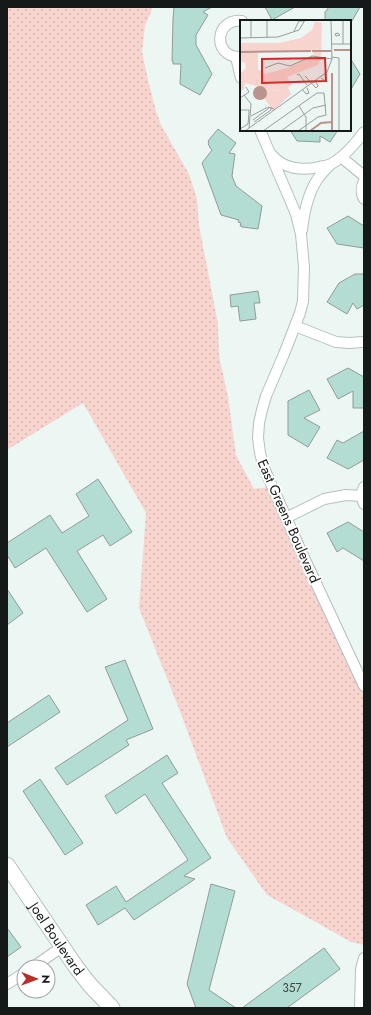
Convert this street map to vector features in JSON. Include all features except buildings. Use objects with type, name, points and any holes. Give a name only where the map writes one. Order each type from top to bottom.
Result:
[{"type":"main road","name":"Joel Boulevard","points":[[7,865],[62,947],[106,1006]]},
{"type":"street","points":[[240,21],[231,22],[226,25],[220,35],[220,41],[225,52],[230,56],[239,57],[240,68]]},
{"type":"street","name":"East Greens Boulevard","points":[[260,131],[296,214],[301,234],[304,284],[302,301],[295,326],[266,396],[259,423],[258,438],[260,453],[264,468],[286,518],[364,686]]},
{"type":"street","points":[[267,147],[272,156],[280,162],[296,169],[306,169],[330,165],[355,144],[364,132]]},
{"type":"street","points":[[341,157],[364,176]]},
{"type":"street","name":"East Greens Boulevard","points":[[301,234],[304,211],[313,187],[319,177],[330,165]]},
{"type":"street","points":[[364,181],[361,189],[364,199]]},
{"type":"street","points":[[295,326],[336,342],[364,342]]},
{"type":"street","points":[[286,518],[324,499],[346,495],[363,496]]},
{"type":"street","points":[[45,959],[62,947]]},
{"type":"street","points":[[360,1008],[361,969],[364,958]]},
{"type":"street","points":[[7,984],[16,978]]},
{"type":"shaded area","points":[[7,7],[153,7],[145,26],[142,52],[156,111],[161,125],[189,174],[197,199],[199,225],[218,324],[219,356],[228,397],[236,455],[254,489],[270,487],[364,686],[364,945],[351,942],[267,895],[227,838],[178,706],[139,608],[146,513],[83,403],[7,450]]}]
